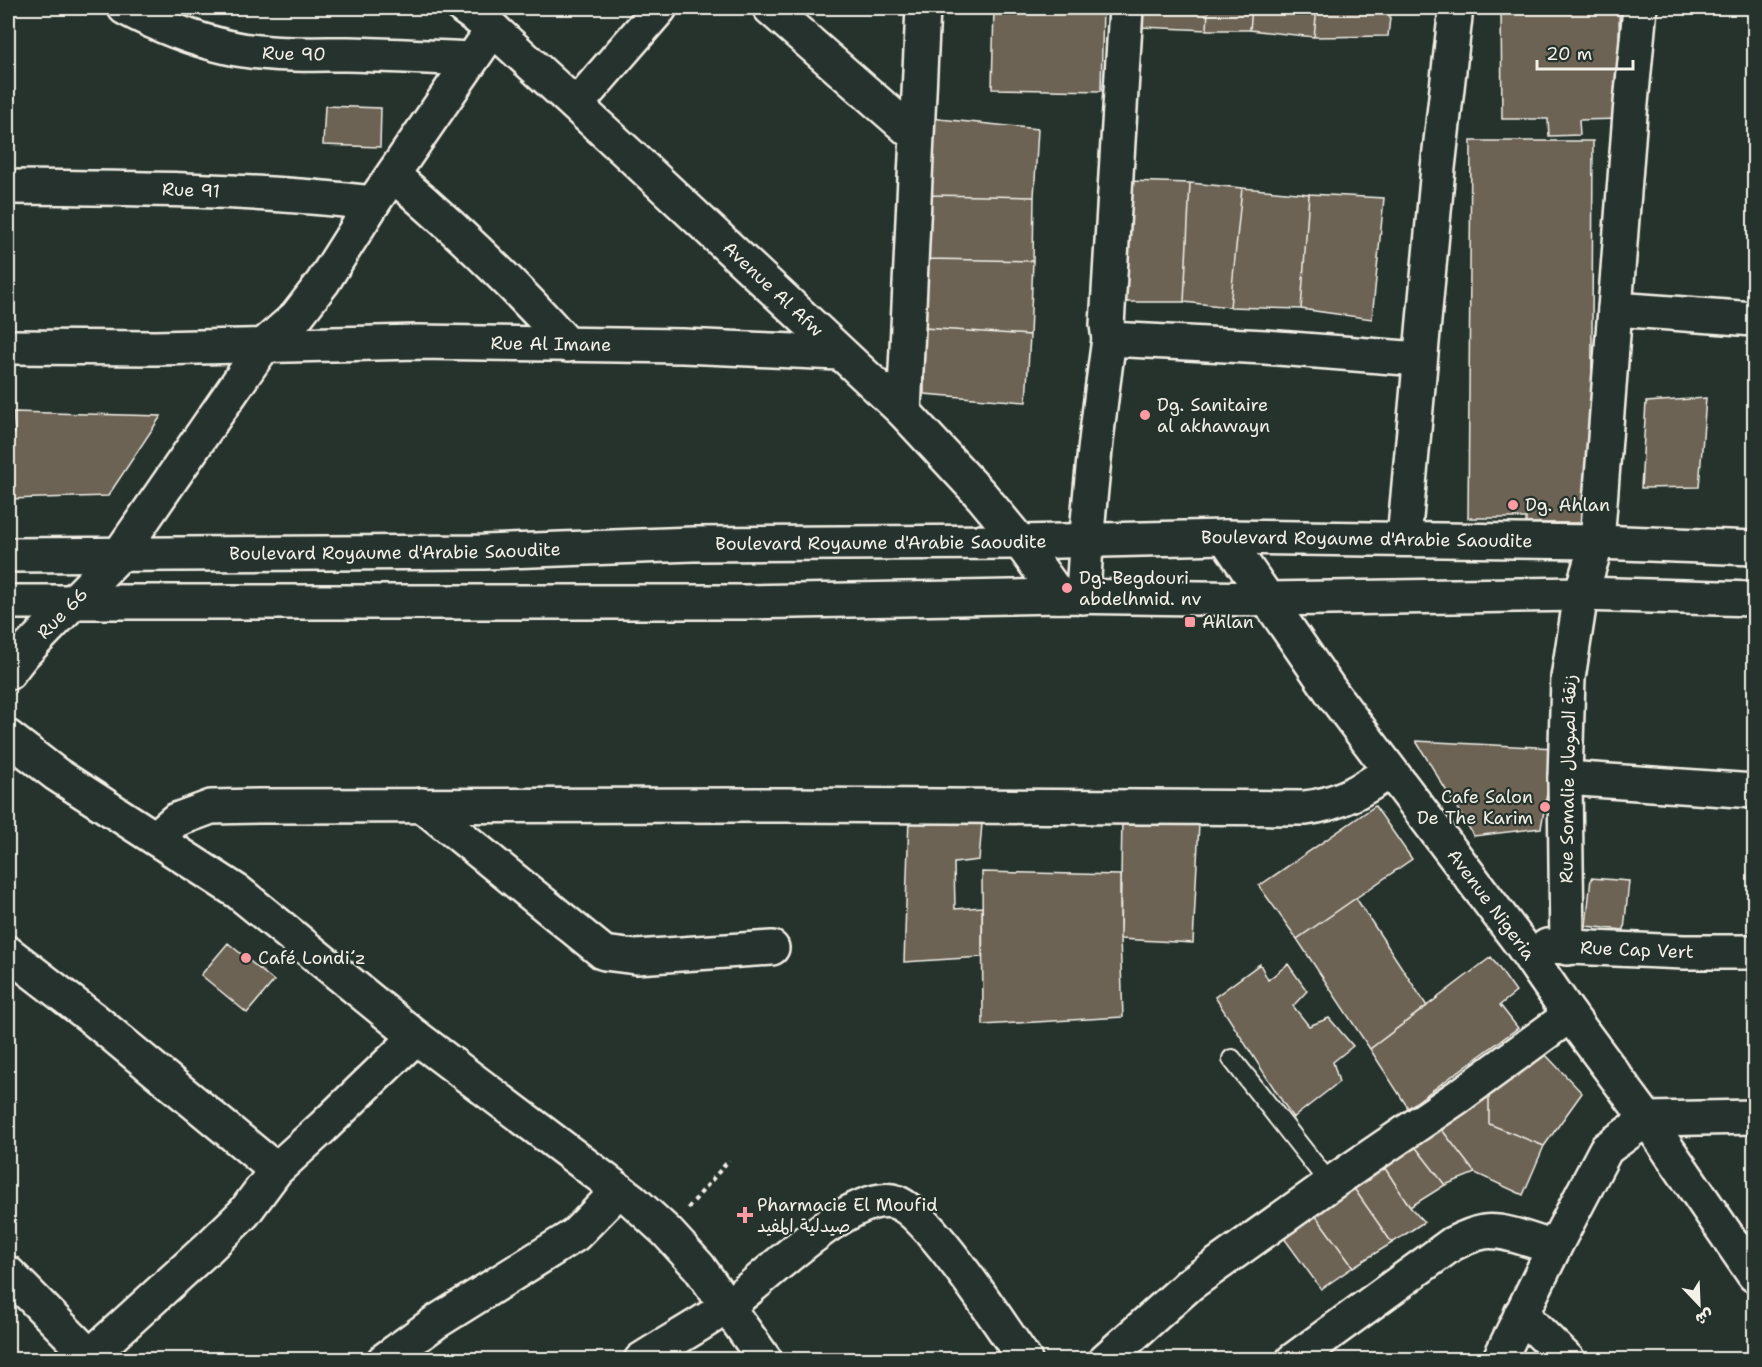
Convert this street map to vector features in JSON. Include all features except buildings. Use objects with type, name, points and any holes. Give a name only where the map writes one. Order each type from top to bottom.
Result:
[{"type":"street","name":"Rue 90","points":[[124,8],[150,21],[202,41],[229,48],[269,53],[379,54],[471,59]]},
{"type":"street","name":"Avenue Al Afw","points":[[464,8],[493,29],[576,105],[904,412],[1071,597]]},
{"type":"street","points":[[576,105],[660,8]]},
{"type":"street","points":[[770,8],[916,136]]},
{"type":"street","points":[[904,412],[923,8]]},
{"type":"street","points":[[1071,597],[1085,540],[1109,339],[1107,325],[1126,8]]},
{"type":"street","points":[[1404,539],[1419,359],[1456,8]]},
{"type":"street","name":"Rue Somalie زنقة الصومال","points":[[1568,948],[1565,778],[1568,678],[1581,594],[1598,542],[1640,8]]},
{"type":"street","points":[[119,555],[264,345],[296,317],[323,282],[373,203],[493,29]]},
{"type":"street","points":[[393,175],[469,243],[543,316],[568,345]]},
{"type":"street","name":"Rue 91","points":[[8,187],[204,189],[312,196],[373,203]]},
{"type":"street","points":[[1615,309],[1755,319]]},
{"type":"street","points":[[1109,339],[1265,347],[1419,359]]},
{"type":"street","name":"Rue Al Imane","points":[[8,347],[155,348],[418,342],[683,346],[839,353]]},
{"type":"street","name":"Boulevard Royaume d'Arabie Saoudite","points":[[8,555],[484,552],[693,544],[1020,542],[1225,537],[1598,542],[1755,548]]},
{"type":"street","name":"Avenue Nigeria","points":[[1225,537],[1332,693],[1521,944],[1647,1119],[1755,1275]]},
{"type":"street","name":"Rue 66","points":[[8,673],[22,655],[119,555]]},
{"type":"street","points":[[8,602],[746,602],[1071,597],[1268,599],[1581,594],[1755,599]]},
{"type":"street","points":[[8,737],[56,774],[238,892],[416,1037],[619,1190],[668,1232],[699,1267],[765,1359]]},
{"type":"street","points":[[155,838],[176,820],[212,807],[422,805],[1284,809],[1321,807],[1359,793],[1390,771]]},
{"type":"street","points":[[1565,778],[1755,791]]},
{"type":"street","points":[[422,805],[604,953],[636,957],[772,948]]},
{"type":"street","name":"Rue Cap Vert","points":[[1521,944],[1684,952],[1755,952]]},
{"type":"street","points":[[8,953],[91,1017],[276,1170]]},
{"type":"street","points":[[1106,1359],[1190,1284],[1570,1015]]},
{"type":"street","points":[[8,1273],[92,1357],[237,1220],[276,1170],[416,1037]]},
{"type":"street","points":[[1499,1359],[1606,1149],[1647,1119],[1755,1117]]},
{"type":"street","points":[[384,1359],[436,1322],[574,1235],[619,1190]]},
{"type":"street","points":[[641,1359],[727,1307],[780,1262],[836,1220],[867,1203],[892,1201],[918,1216],[944,1245],[1025,1359]]},
{"type":"street","points":[[1293,1359],[1452,1244],[1470,1236],[1484,1232],[1498,1232],[1554,1248]]},
{"type":"street","points":[[1521,1314],[1568,1359]]},
{"type":"lane","points":[[1232,1059],[1330,1184]]},
{"type":"path","points":[[668,1232],[729,1160]]},
{"type":"place","name":"Dg. Sanitaire al akhawayn","points":[[1145,415]]},
{"type":"place","name":"Dg. Ahlan","points":[[1513,505]]},
{"type":"place","name":"Dg. Begdouri abdelhmid. nv","points":[[1067,588]]},
{"type":"place","name":"Ahlan","points":[[1190,622]]},
{"type":"place","name":"Cafe Salon De The Karim","points":[[1545,807]]},
{"type":"place","name":"Café Londi´z","points":[[246,958]]},
{"type":"place","name":"Pharmacie El Moufid صيدلية المفيد","points":[[745,1215]]}]
